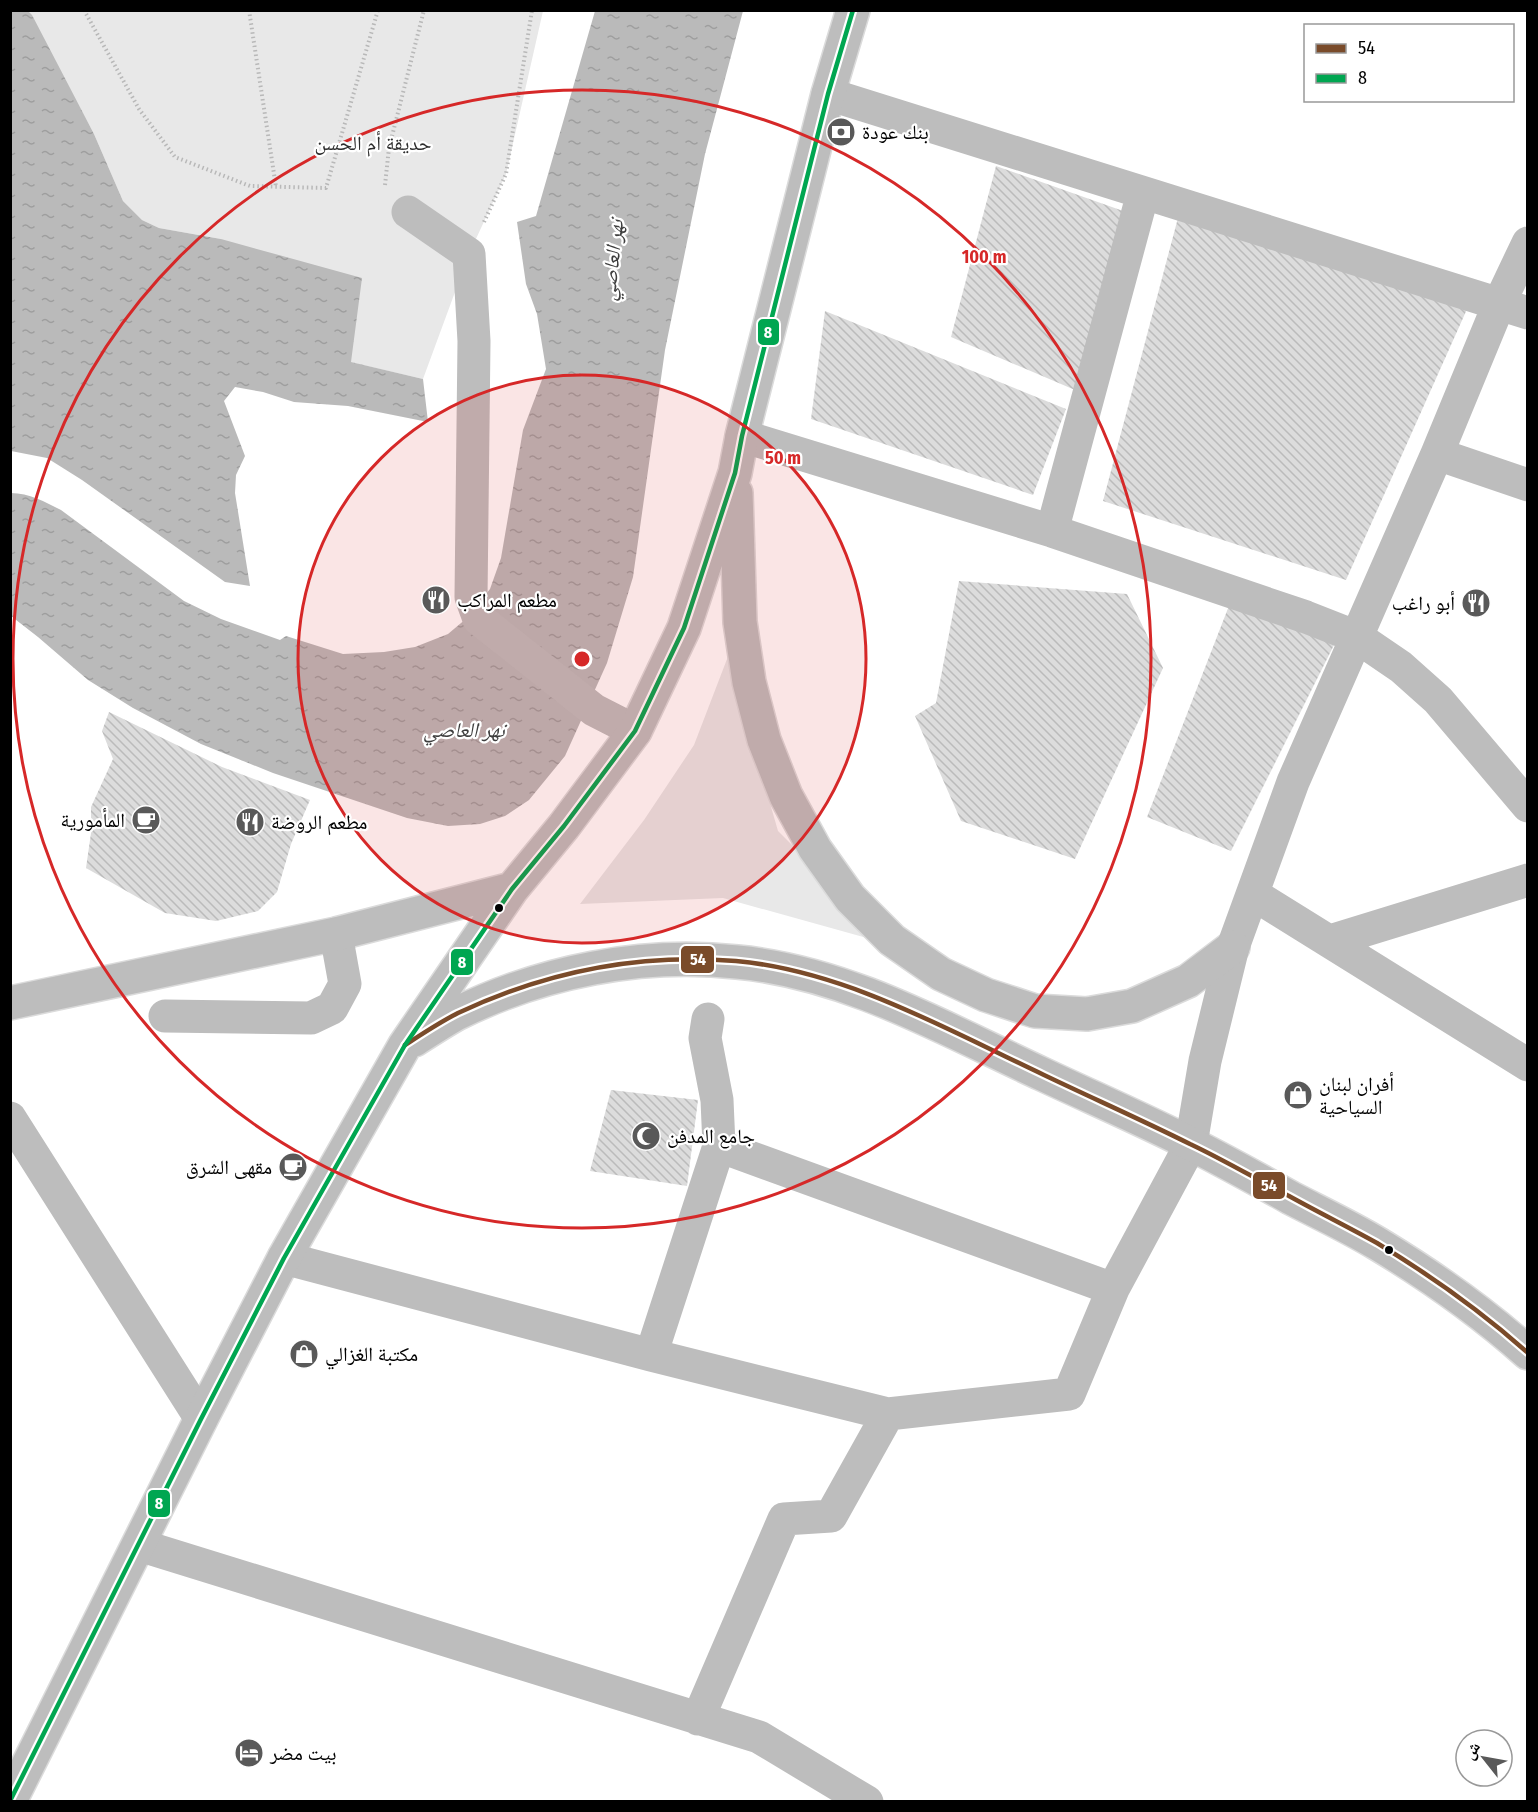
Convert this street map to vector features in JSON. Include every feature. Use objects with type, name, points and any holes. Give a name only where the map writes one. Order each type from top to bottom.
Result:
[{"type":"street","points":[[11,1793],[284,1258],[405,1045],[512,889],[564,826],[636,731],[684,628],[735,473],[742,436],[828,94],[854,10]]},
{"type":"street","points":[[828,94],[1513,309]]},
{"type":"street","points":[[1052,531],[1143,193]]},
{"type":"street","points":[[408,212],[470,254],[474,341],[471,597],[478,619],[594,710],[636,731]]},
{"type":"street","points":[[284,1258],[651,1355],[888,1414],[1069,1394],[1113,1289],[1191,1144],[1205,1061],[1233,947],[1293,782],[1437,454],[1513,309],[1527,243]]},
{"type":"street","points":[[742,436],[1052,531],[1306,616],[1357,636],[1401,667],[1438,700],[1527,806]]},
{"type":"street","points":[[1437,454],[1527,484]]},
{"type":"street","points":[[735,473],[740,622],[749,682],[764,740],[786,796],[815,849],[850,898],[892,940],[941,974],[986,995],[1035,1011],[1087,1014],[1132,1006],[1188,981],[1233,947]]},
{"type":"street","points":[[1329,941],[1527,880]]},
{"type":"street","points":[[10,1003],[336,934],[512,889]]},
{"type":"street","points":[[1253,894],[1527,1065]]},
{"type":"street","points":[[165,1016],[311,1018],[332,1008],[345,984],[336,934]]},
{"type":"street","points":[[405,1045],[466,1010],[508,991],[565,974],[622,963],[680,959],[738,962],[796,971],[852,988],[906,1011],[1191,1144],[1377,1243],[1445,1287],[1509,1336],[1527,1353]]},
{"type":"street","points":[[651,1355],[719,1146],[717,1100],[705,1038],[708,1019]]},
{"type":"street","points":[[10,1118],[201,1419]]},
{"type":"street","points":[[719,1146],[1113,1289]]},
{"type":"street","points":[[698,1719],[784,1519],[831,1515],[888,1414]]},
{"type":"street","points":[[139,1545],[759,1737],[867,1802]]},
{"type":"path","points":[[84,10],[139,109],[175,158],[250,186],[326,188],[378,10]]},
{"type":"path","points":[[249,10],[276,187]]},
{"type":"path","points":[[408,212],[384,190],[389,148],[424,10]]},
{"type":"path","points":[[470,254],[506,174],[532,10]]},
{"type":"green space","name":"حديقة أم الحسن","points":[[28,11],[543,11],[506,174],[469,254],[423,379],[350,362],[221,239],[159,228],[142,220],[123,201],[94,134]]},
{"type":"green space","points":[[742,620],[748,727],[778,831],[892,945],[723,898],[580,904],[644,820],[694,745]]},
{"type":"water","points":[[10,11],[28,11],[32,15],[94,134],[123,201],[142,220],[159,228],[221,239],[362,278],[351,362],[423,379],[428,422],[348,406],[294,402],[263,392],[235,387],[224,401],[245,456],[236,475],[235,493],[250,586],[225,582],[82,480],[47,458],[11,451]]},
{"type":"water","name":"نهر العاصي","points":[[595,11],[743,11],[705,154],[665,350],[633,577],[607,663],[565,756],[529,800],[505,816],[480,824],[448,826],[407,818],[273,773],[201,744],[133,708],[88,680],[11,616],[11,493],[18,493],[31,496],[61,510],[184,601],[221,619],[280,640],[286,636],[343,654],[384,652],[415,647],[448,634],[467,618],[490,589],[501,558],[523,430],[546,369],[537,314],[526,284],[517,222],[536,216]]},
{"type":"building","points":[[996,166],[1126,212],[1075,390],[951,337]]},
{"type":"building","points":[[1179,214],[1472,298],[1346,580],[1103,501]]},
{"type":"building","points":[[825,311],[1066,409],[1033,495],[811,419]]},
{"type":"building","points":[[959,581],[1127,594],[1163,668],[1075,859],[961,821],[915,716],[936,703]]},
{"type":"building","points":[[1232,598],[1341,631],[1231,851],[1147,817]]},
{"type":"building","points":[[109,712],[222,767],[310,800],[291,844],[277,892],[258,911],[216,921],[165,913],[86,868],[91,833],[91,807],[113,759],[102,731]]},
{"type":"building","name":"جامع المدفن","points":[[611,1090],[698,1100],[687,1186],[590,1171]]},
{"type":"transit line","name":"8","points":[[10,1801],[284,1258],[405,1045],[512,889],[564,826],[635,731],[684,628],[735,473],[742,436],[828,94],[853,10]]},
{"type":"transit line","name":"54","points":[[405,1045],[451,1017],[491,998],[559,976],[594,968],[628,963],[700,959],[777,967],[816,977],[856,989],[932,1021],[1228,1163],[1397,1255],[1474,1309],[1528,1353]]},
{"type":"place","name":"بنك عودة","points":[[841,132]]},
{"type":"place","name":"مطعم المراكب","points":[[436,600]]},
{"type":"place","name":"أبو راغب","points":[[1476,603]]},
{"type":"place","name":"المأمورية","points":[[146,820]]},
{"type":"place","name":"مطعم الروضة","points":[[250,822]]},
{"type":"place","name":"أفران لبنان السياحية","points":[[1298,1095]]},
{"type":"place","name":"جامع المدفن","points":[[646,1136]]},
{"type":"place","name":"مقهى الشرق","points":[[293,1167]]},
{"type":"place","name":"مكتبة الغزالي","points":[[304,1354]]},
{"type":"place","name":"بيت مضر","points":[[249,1753]]}]
